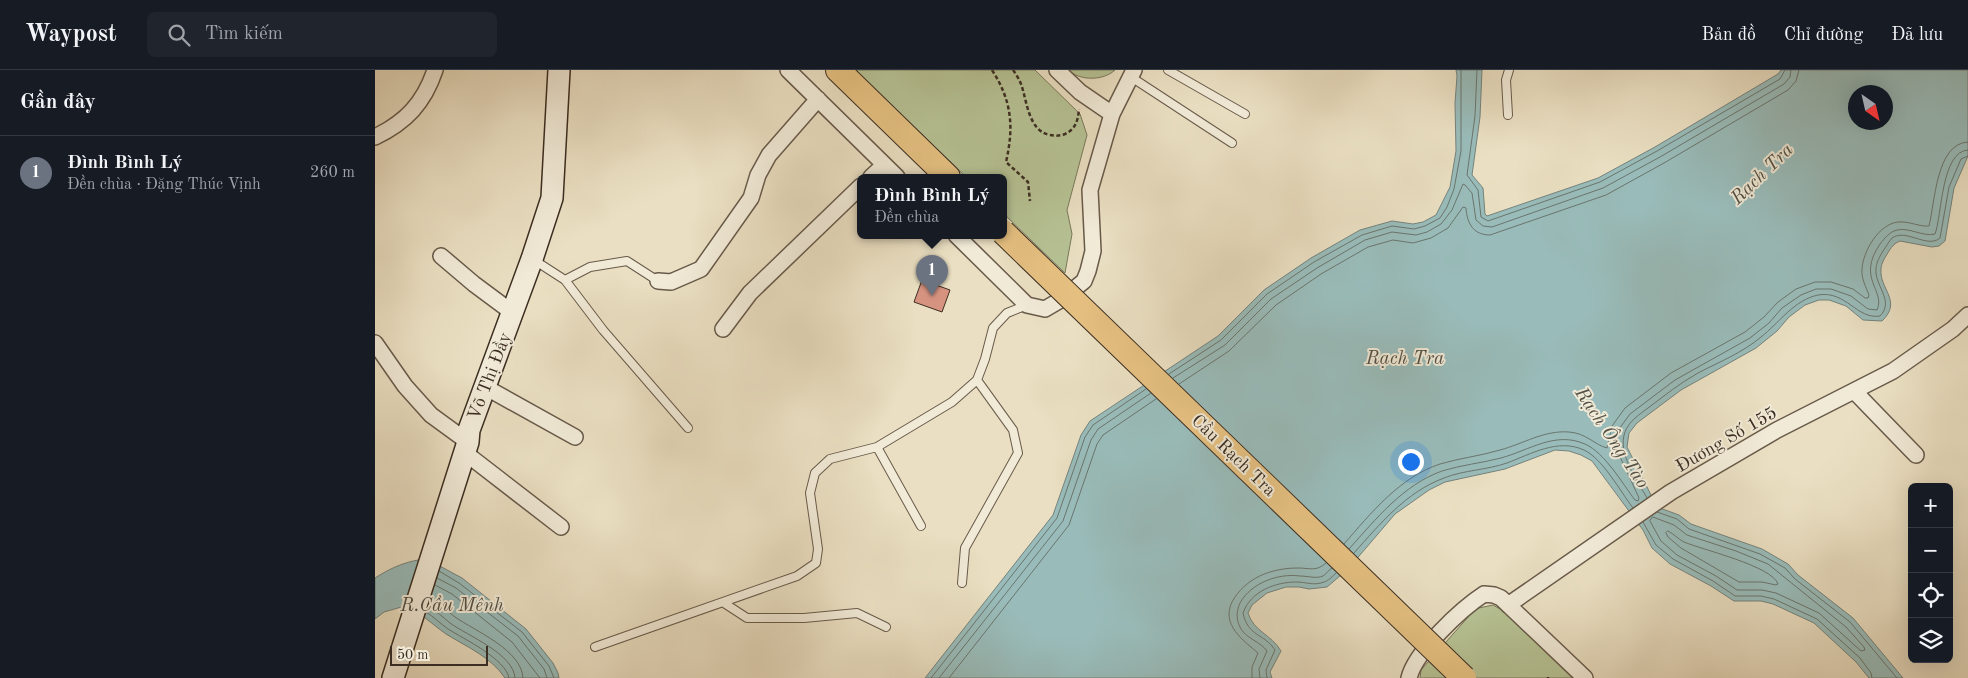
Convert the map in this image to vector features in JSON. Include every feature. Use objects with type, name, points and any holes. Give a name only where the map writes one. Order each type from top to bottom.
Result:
[{"type":"main road","points":[[839,70],[945,174]]},
{"type":"main road","name":"Cầu Rạch Tra","points":[[1007,236],[1465,678]]},
{"type":"street","points":[[375,137],[393,128],[411,112],[428,89],[435,70]]},
{"type":"street","name":"Võ Thị Đầy","points":[[393,678],[466,447],[469,430],[513,313],[552,198],[559,70]]},
{"type":"street","points":[[788,70],[894,174]]},
{"type":"street","points":[[1057,70],[1081,92],[1113,114]]},
{"type":"street","points":[[960,239],[1027,305],[1045,309],[1062,300],[1084,281],[1093,251],[1089,190],[1113,114],[1132,73]]},
{"type":"street","points":[[658,281],[671,282],[701,269],[751,198],[758,175],[769,155],[818,99]]},
{"type":"street","points":[[874,174],[884,165]]},
{"type":"street","points":[[723,328],[750,293],[857,190]]},
{"type":"street","points":[[441,256],[513,313]]},
{"type":"street","name":"Đương Số 155","points":[[1508,605],[1658,501],[1777,430],[1893,371],[1953,329],[1968,315]]},
{"type":"street","points":[[375,344],[405,386],[431,415],[561,527]]},
{"type":"street","points":[[485,387],[575,437]]},
{"type":"street","points":[[1855,392],[1916,455]]},
{"type":"street","points":[[1409,678],[1414,663],[1455,616],[1484,594],[1493,595],[1508,605],[1585,678]]},
{"type":"lane","points":[[1168,70],[1245,114]]},
{"type":"lane","points":[[1508,115],[1506,80],[1509,70]]},
{"type":"lane","points":[[1132,73],[1232,143]]},
{"type":"lane","points":[[532,259],[565,280],[603,330],[688,428]]},
{"type":"lane","points":[[565,280],[590,267],[627,261],[658,281]]},
{"type":"lane","points":[[595,647],[797,576],[816,563],[818,549],[810,493],[815,474],[830,459],[877,447],[952,402],[977,380],[993,328],[1007,313],[1027,305]]},
{"type":"lane","points":[[962,582],[965,548],[1018,453],[1013,430],[977,380]]},
{"type":"lane","points":[[877,447],[921,526]]},
{"type":"lane","points":[[724,603],[747,618],[804,618],[857,613],[886,627]]},
{"type":"path","points":[[992,70],[1000,82],[1011,118],[1005,162],[1029,182],[1030,201]]},
{"type":"path","points":[[1013,70],[1020,81],[1031,119],[1037,128],[1045,134],[1063,135],[1072,130],[1078,120],[1081,92]]},
{"type":"green space","points":[[855,70],[1035,70],[1080,114],[1087,135],[1067,210],[1072,234],[1065,273],[1007,217],[1007,174],[963,174]]},
{"type":"green space","points":[[1068,70],[1115,70],[1098,78],[1085,78]]},
{"type":"green space","points":[[1493,605],[1507,613],[1573,678],[1420,678],[1421,670],[1470,615],[1479,608]]},
{"type":"water","name":"Rạch Tra","points":[[1456,70],[1482,70],[1480,117],[1472,175],[1483,188],[1485,214],[1487,216],[1598,178],[1655,147],[1778,74],[1781,70],[1968,70],[1968,156],[1954,188],[1945,241],[1939,246],[1932,247],[1900,241],[1891,248],[1881,267],[1881,276],[1890,301],[1888,314],[1882,321],[1863,320],[1846,306],[1829,300],[1819,300],[1805,305],[1789,317],[1777,331],[1756,348],[1681,390],[1637,423],[1629,433],[1627,447],[1657,507],[1679,515],[1691,524],[1762,549],[1788,564],[1798,575],[1853,618],[1903,678],[1869,678],[1856,662],[1814,623],[1773,604],[1761,601],[1734,601],[1670,564],[1652,548],[1643,530],[1592,461],[1569,451],[1555,450],[1505,469],[1445,482],[1429,490],[1395,514],[1348,569],[1327,587],[1309,589],[1286,587],[1267,593],[1252,605],[1248,613],[1254,625],[1277,645],[1281,651],[1270,672],[1272,678],[925,678],[1053,515],[1081,435],[1090,421],[1218,336],[1264,290],[1311,258],[1360,230],[1392,221],[1413,224],[1423,222],[1436,215],[1450,187],[1456,151]]},
{"type":"water","name":"R.Cầu Mênh","points":[[418,560],[436,564],[462,578],[526,629],[553,663],[559,678],[505,678],[486,658],[405,606],[384,612],[375,619],[375,578],[396,567]]},
{"type":"building","points":[[922,280],[950,290],[942,312],[914,302]]},
{"type":"place","name":"Đình Bình Lý","points":[[932,296]]},
{"type":"water label","name":"Rạch Ông Tào","points":[[1613,437]]}]
